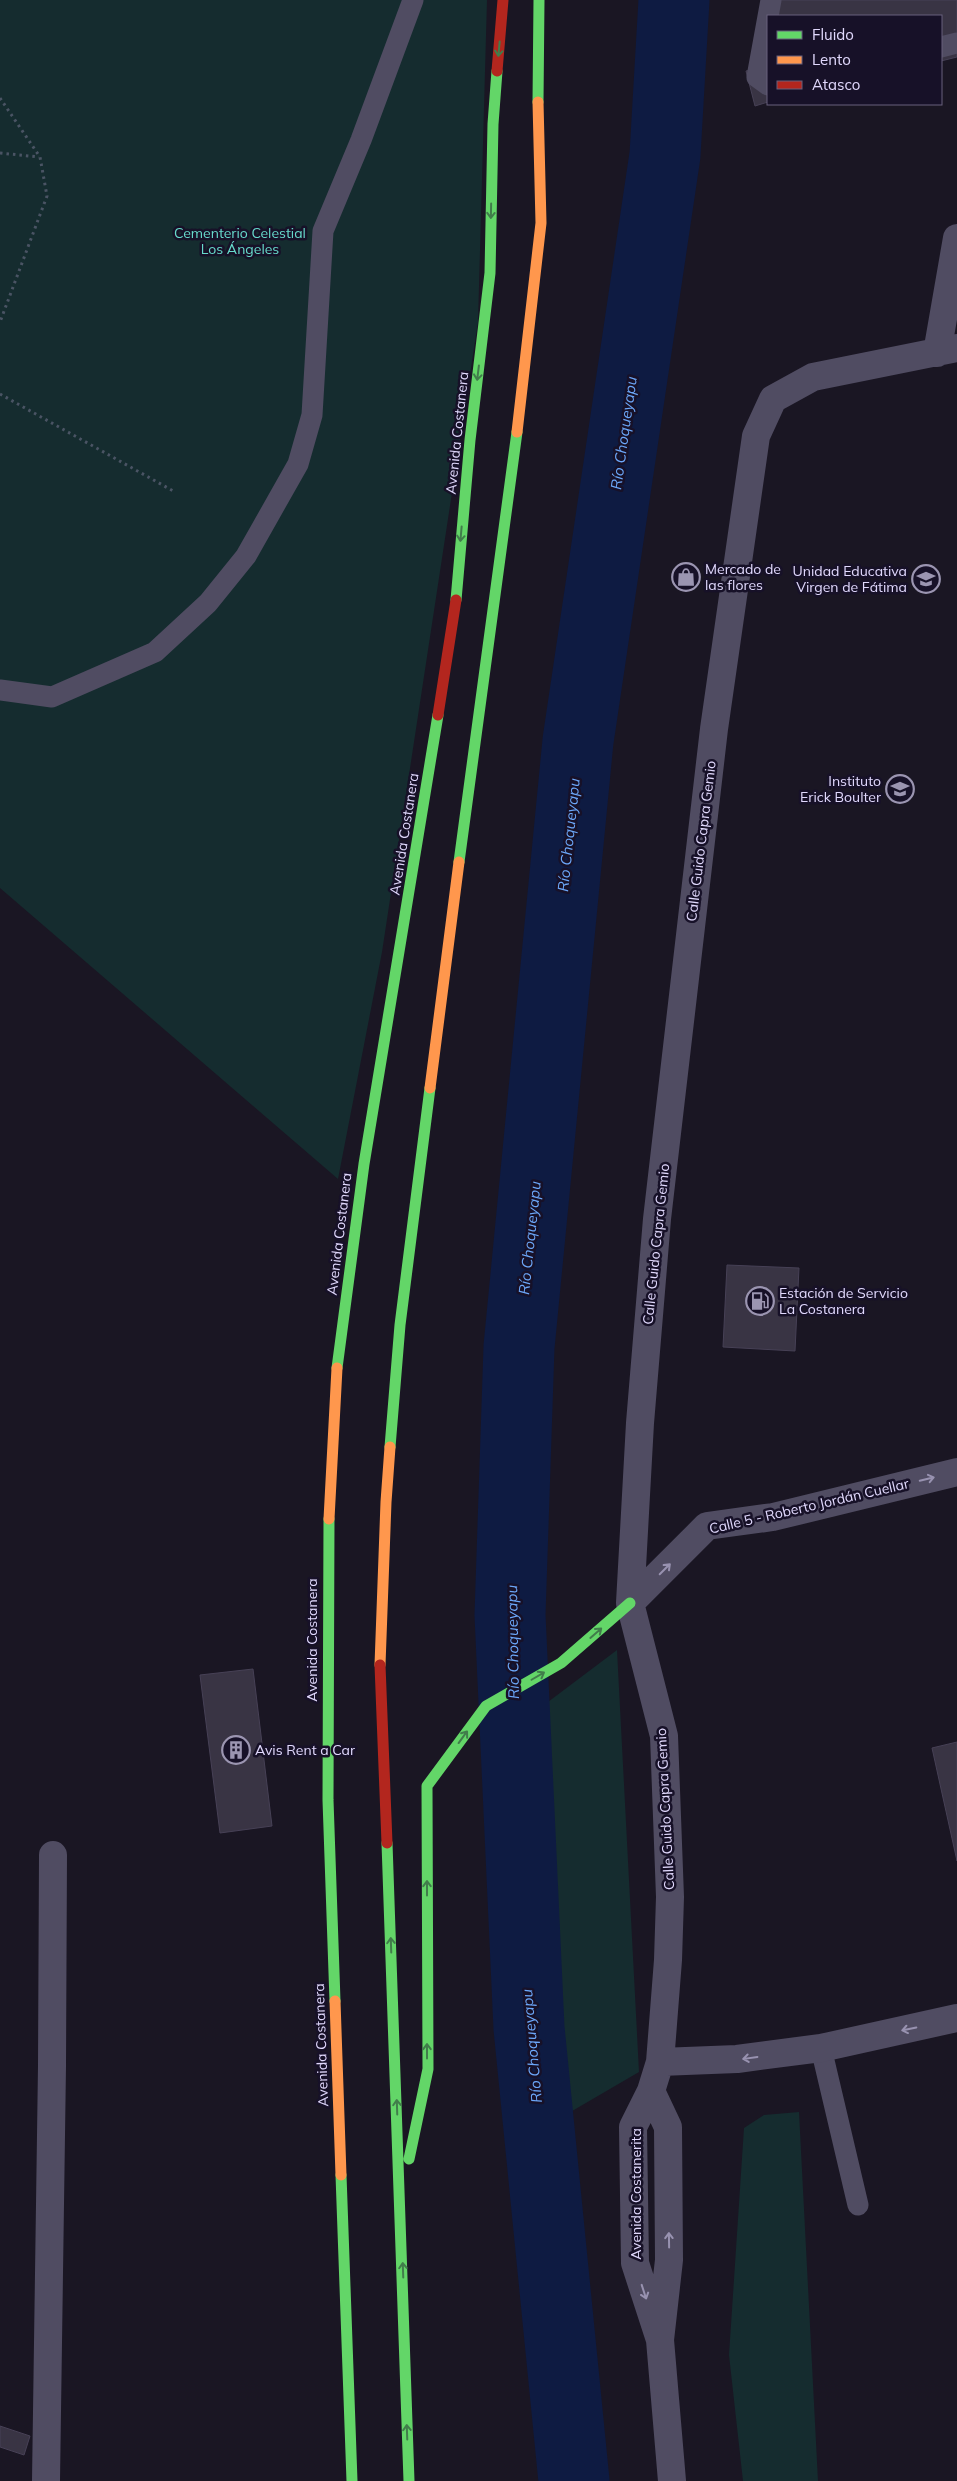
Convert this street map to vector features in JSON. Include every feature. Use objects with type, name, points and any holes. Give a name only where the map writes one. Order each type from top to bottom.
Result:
[{"type":"main road","name":"Avenida Costanera","points":[[352,2481],[328,1800],[327,1548],[337,1367],[364,1164],[454,618],[470,440],[490,273],[493,124],[503,0]]},
{"type":"main road","points":[[409,2481],[401,2202],[380,1652],[386,1502],[400,1325],[462,838],[506,526],[541,223],[538,125],[539,0]]},
{"type":"main road","points":[[401,2202],[428,2069],[427,1786],[486,1706],[561,1663],[630,1603]]},
{"type":"street","points":[[947,350],[957,238]]},
{"type":"street","name":"Calle Guido Capra Gemio","points":[[672,2481],[660,2340],[669,2260],[668,2127],[651,2091],[660,2062],[668,1960],[670,1897],[664,1736],[630,1603],[640,1423],[657,1219],[714,729],[756,436],[773,399],[813,376],[947,350]]},
{"type":"street","name":"Calle 5 - Roberto Jordán Cuellar","points":[[630,1603],[707,1526],[774,1517],[957,1472]]},
{"type":"street","points":[[46,2481],[53,1855]]},
{"type":"street","points":[[660,2062],[737,2059],[820,2048],[957,2018]]},
{"type":"lane","points":[[0,690],[52,697],[155,652],[208,603],[246,556],[298,464],[312,415],[323,231],[361,140],[413,0]]},
{"type":"lane","points":[[768,15],[771,0]]},
{"type":"lane","points":[[767,22],[757,77],[767,84]]},
{"type":"lane","points":[[942,47],[957,43]]},
{"type":"lane","points":[[820,2048],[858,2204]]},
{"type":"path","points":[[0,98],[40,157],[47,196],[0,322]]},
{"type":"path","points":[[0,153],[40,157]]},
{"type":"path","points":[[0,394],[175,492]]},
{"type":"green space","name":"Cementerio Celestial Los Ángeles","points":[[0,0],[487,0],[478,322],[382,952],[338,1179],[0,888]]},
{"type":"green space","points":[[617,1650],[639,2072],[555,2121],[540,1708]]},
{"type":"green space","points":[[799,2112],[818,2481],[743,2481],[729,2355],[744,2128],[764,2115]]},
{"type":"building","points":[[768,0],[957,0],[957,57],[942,61],[942,15],[772,15]]},
{"type":"building","points":[[767,66],[767,102],[755,106],[746,71]]},
{"type":"building","points":[[727,1265],[799,1268],[795,1351],[723,1347]]},
{"type":"building","name":"Avis Rent a Car","points":[[253,1669],[272,1826],[220,1833],[200,1675]]},
{"type":"building","points":[[957,1742],[957,1861],[932,1748]]},
{"type":"building","points":[[0,2426],[30,2436],[24,2455],[0,2447]]},
{"type":"waterway","name":"Río Choqueyapu","points":[[574,2481],[529,2028],[510,1615],[519,1347],[578,741],[665,155],[674,0]]},
{"type":"traffic: fast","points":[[538,102],[539,0]]},
{"type":"traffic: fast","points":[[456,600],[470,440],[490,273],[493,124],[497,71]]},
{"type":"traffic: fast","points":[[459,862],[517,432]]},
{"type":"traffic: fast","points":[[337,1368],[364,1164],[438,715]]},
{"type":"traffic: fast","points":[[390,1447],[400,1325],[430,1088]]},
{"type":"traffic: fast","points":[[329,1519],[328,1800],[335,2001]]},
{"type":"traffic: fast","points":[[409,2159],[428,2069],[427,1786],[486,1706],[561,1663],[630,1603]]},
{"type":"traffic: fast","points":[[387,1843],[409,2481]]},
{"type":"traffic: fast","points":[[341,2175],[352,2481]]},
{"type":"traffic: slow","points":[[517,432],[541,223],[538,102]]},
{"type":"traffic: slow","points":[[430,1088],[459,862]]},
{"type":"traffic: slow","points":[[329,1519],[337,1368]]},
{"type":"traffic: slow","points":[[380,1665],[390,1447]]},
{"type":"traffic: slow","points":[[335,2001],[341,2175]]},
{"type":"traffic: jam","points":[[497,71],[503,0]]},
{"type":"traffic: jam","points":[[438,715],[456,600]]},
{"type":"traffic: jam","points":[[380,1665],[387,1843]]},
{"type":"place","name":"Mercado de las flores","points":[[686,577]]},
{"type":"place","name":"Unidad Educativa Virgen de Fátima","points":[[926,579]]},
{"type":"place","name":"Instituto Erick Boulter","points":[[900,789]]},
{"type":"place","name":"Estación de Servicio La Costanera","points":[[760,1301]]},
{"type":"place","name":"Avis Rent a Car","points":[[236,1750]]}]
